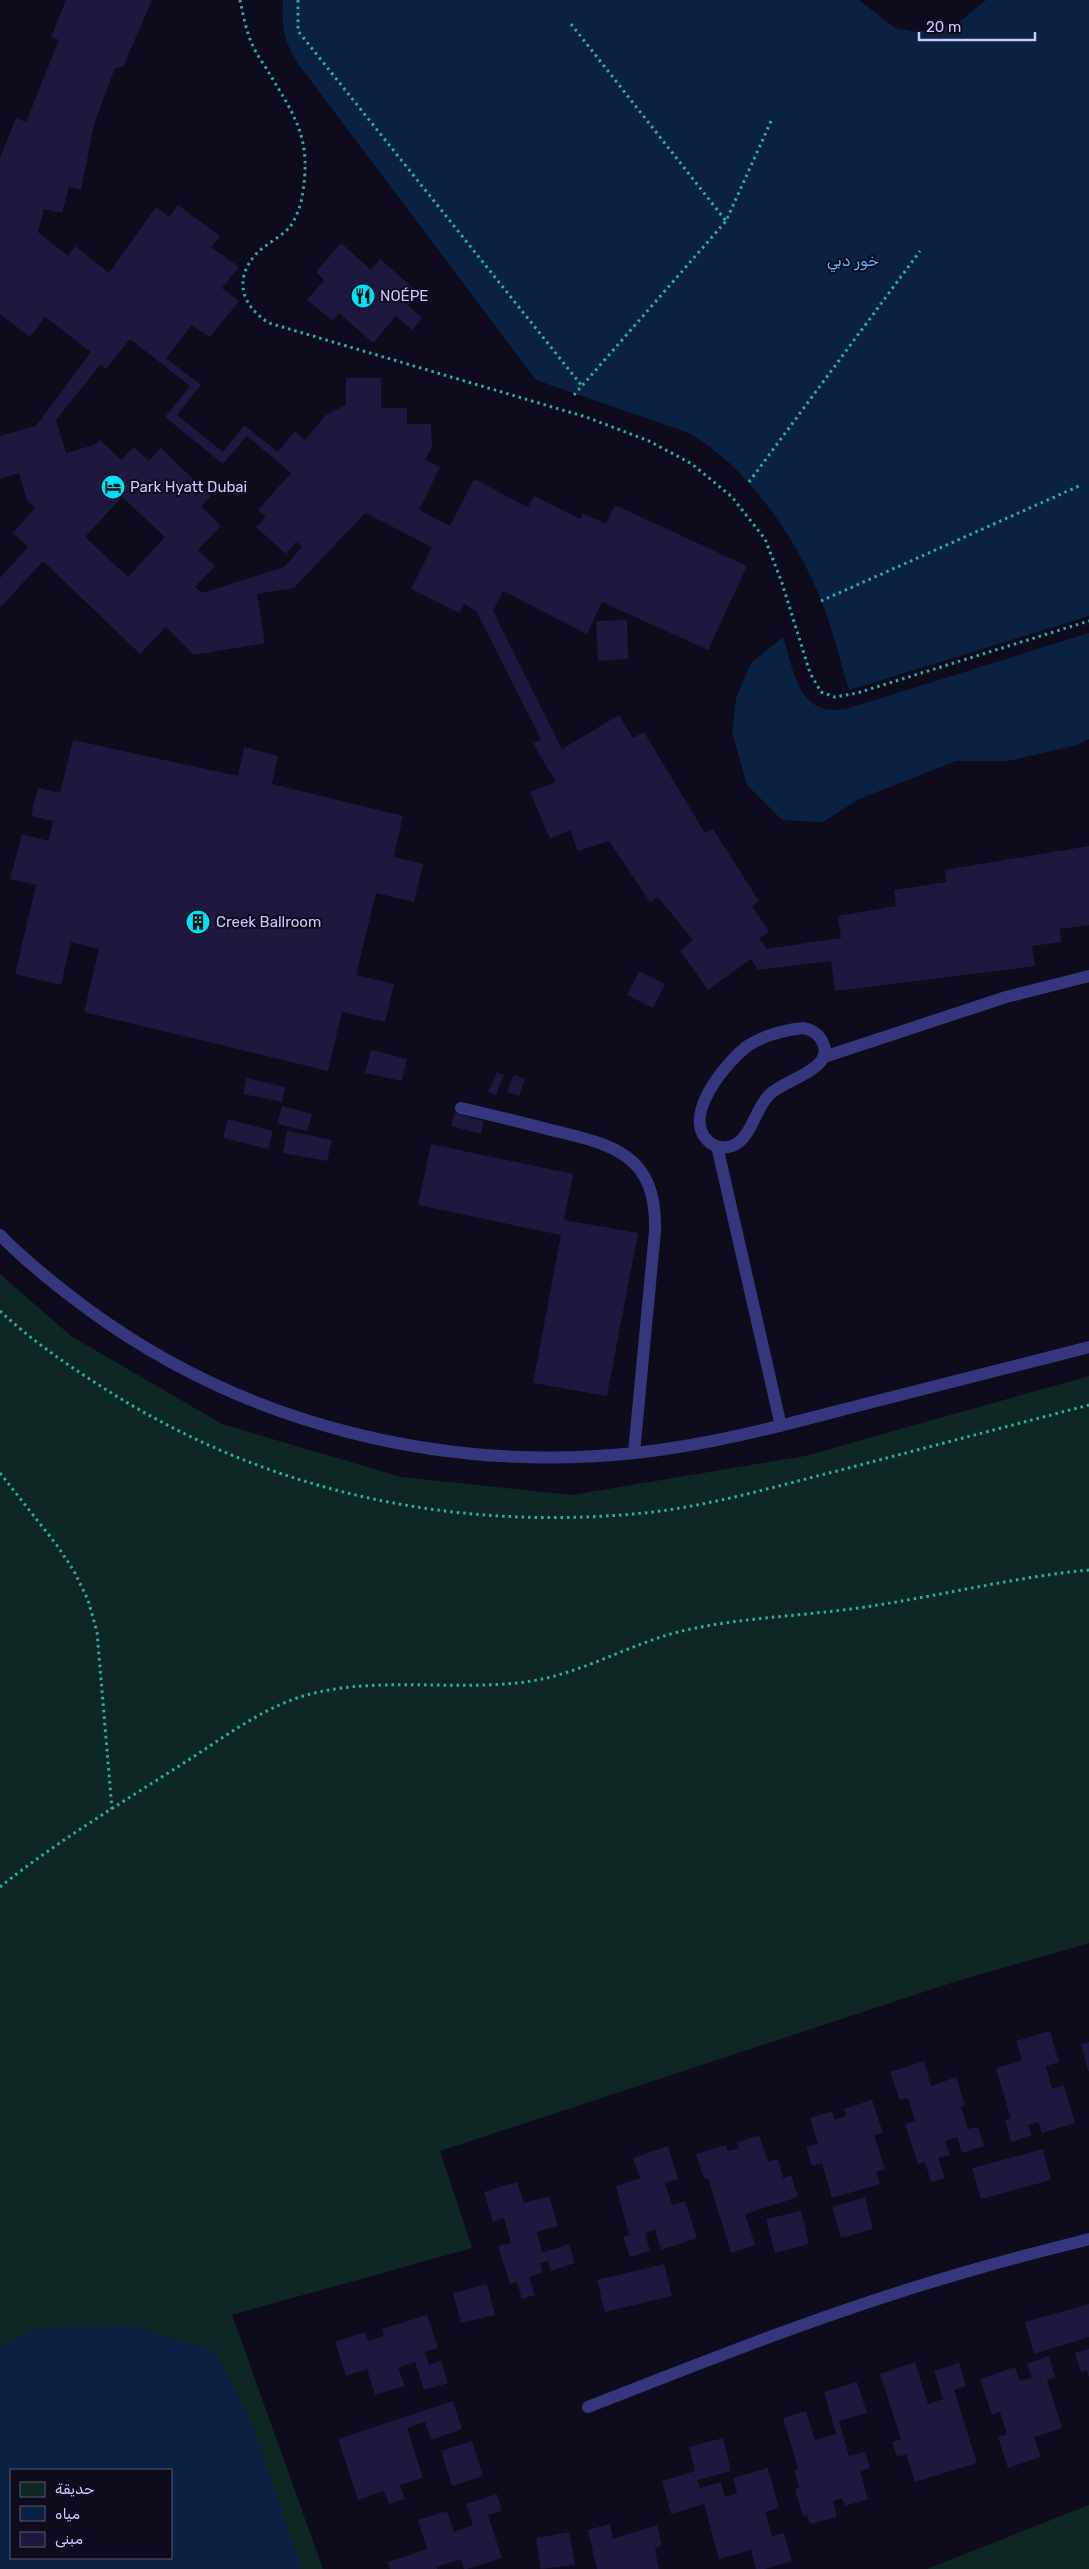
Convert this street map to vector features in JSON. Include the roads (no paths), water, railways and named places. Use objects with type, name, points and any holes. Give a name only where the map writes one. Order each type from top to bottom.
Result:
[{"type":"lane","points":[[824,1057],[824,1047],[820,1038],[813,1031],[803,1028],[771,1034],[750,1044],[733,1058],[718,1075],[707,1096],[700,1118],[703,1135],[717,1146],[728,1147],[738,1144],[745,1136],[758,1109],[769,1094],[784,1082],[811,1072],[824,1057],[1006,997],[1089,976]]},
{"type":"lane","points":[[461,1108],[592,1139],[615,1148],[634,1163],[648,1183],[656,1207],[655,1231],[634,1453]]},
{"type":"lane","points":[[717,1146],[781,1426]]},
{"type":"lane","points":[[0,1235],[57,1287],[116,1330],[178,1367],[244,1398],[310,1423],[375,1440],[466,1454],[550,1458],[634,1453],[708,1443],[781,1426],[1089,1346]]},
{"type":"lane","points":[[588,2407],[715,2357],[844,2311],[975,2269],[1089,2239]]},
{"type":"water","name":"خور دبي","points":[[283,0],[859,0],[895,28],[916,32],[959,22],[986,0],[1089,0],[1089,616],[849,690],[830,623],[812,578],[784,530],[750,485],[711,447],[689,433],[536,380],[299,65],[285,34]]},
{"type":"water","points":[[1089,633],[1089,739],[1077,745],[1008,761],[956,761],[859,799],[823,822],[782,820],[747,785],[732,732],[736,698],[751,663],[783,637],[801,690],[808,699],[818,706],[830,710],[846,709]]},
{"type":"water","points":[[133,2326],[214,2351],[248,2414],[302,2569],[0,2569],[0,2347],[37,2329]]},
{"type":"place","name":"NOÉPE","points":[[363,296]]},
{"type":"place","name":"Park Hyatt Dubai","points":[[113,487]]},
{"type":"place","name":"Creek Ballroom","points":[[198,922]]}]
